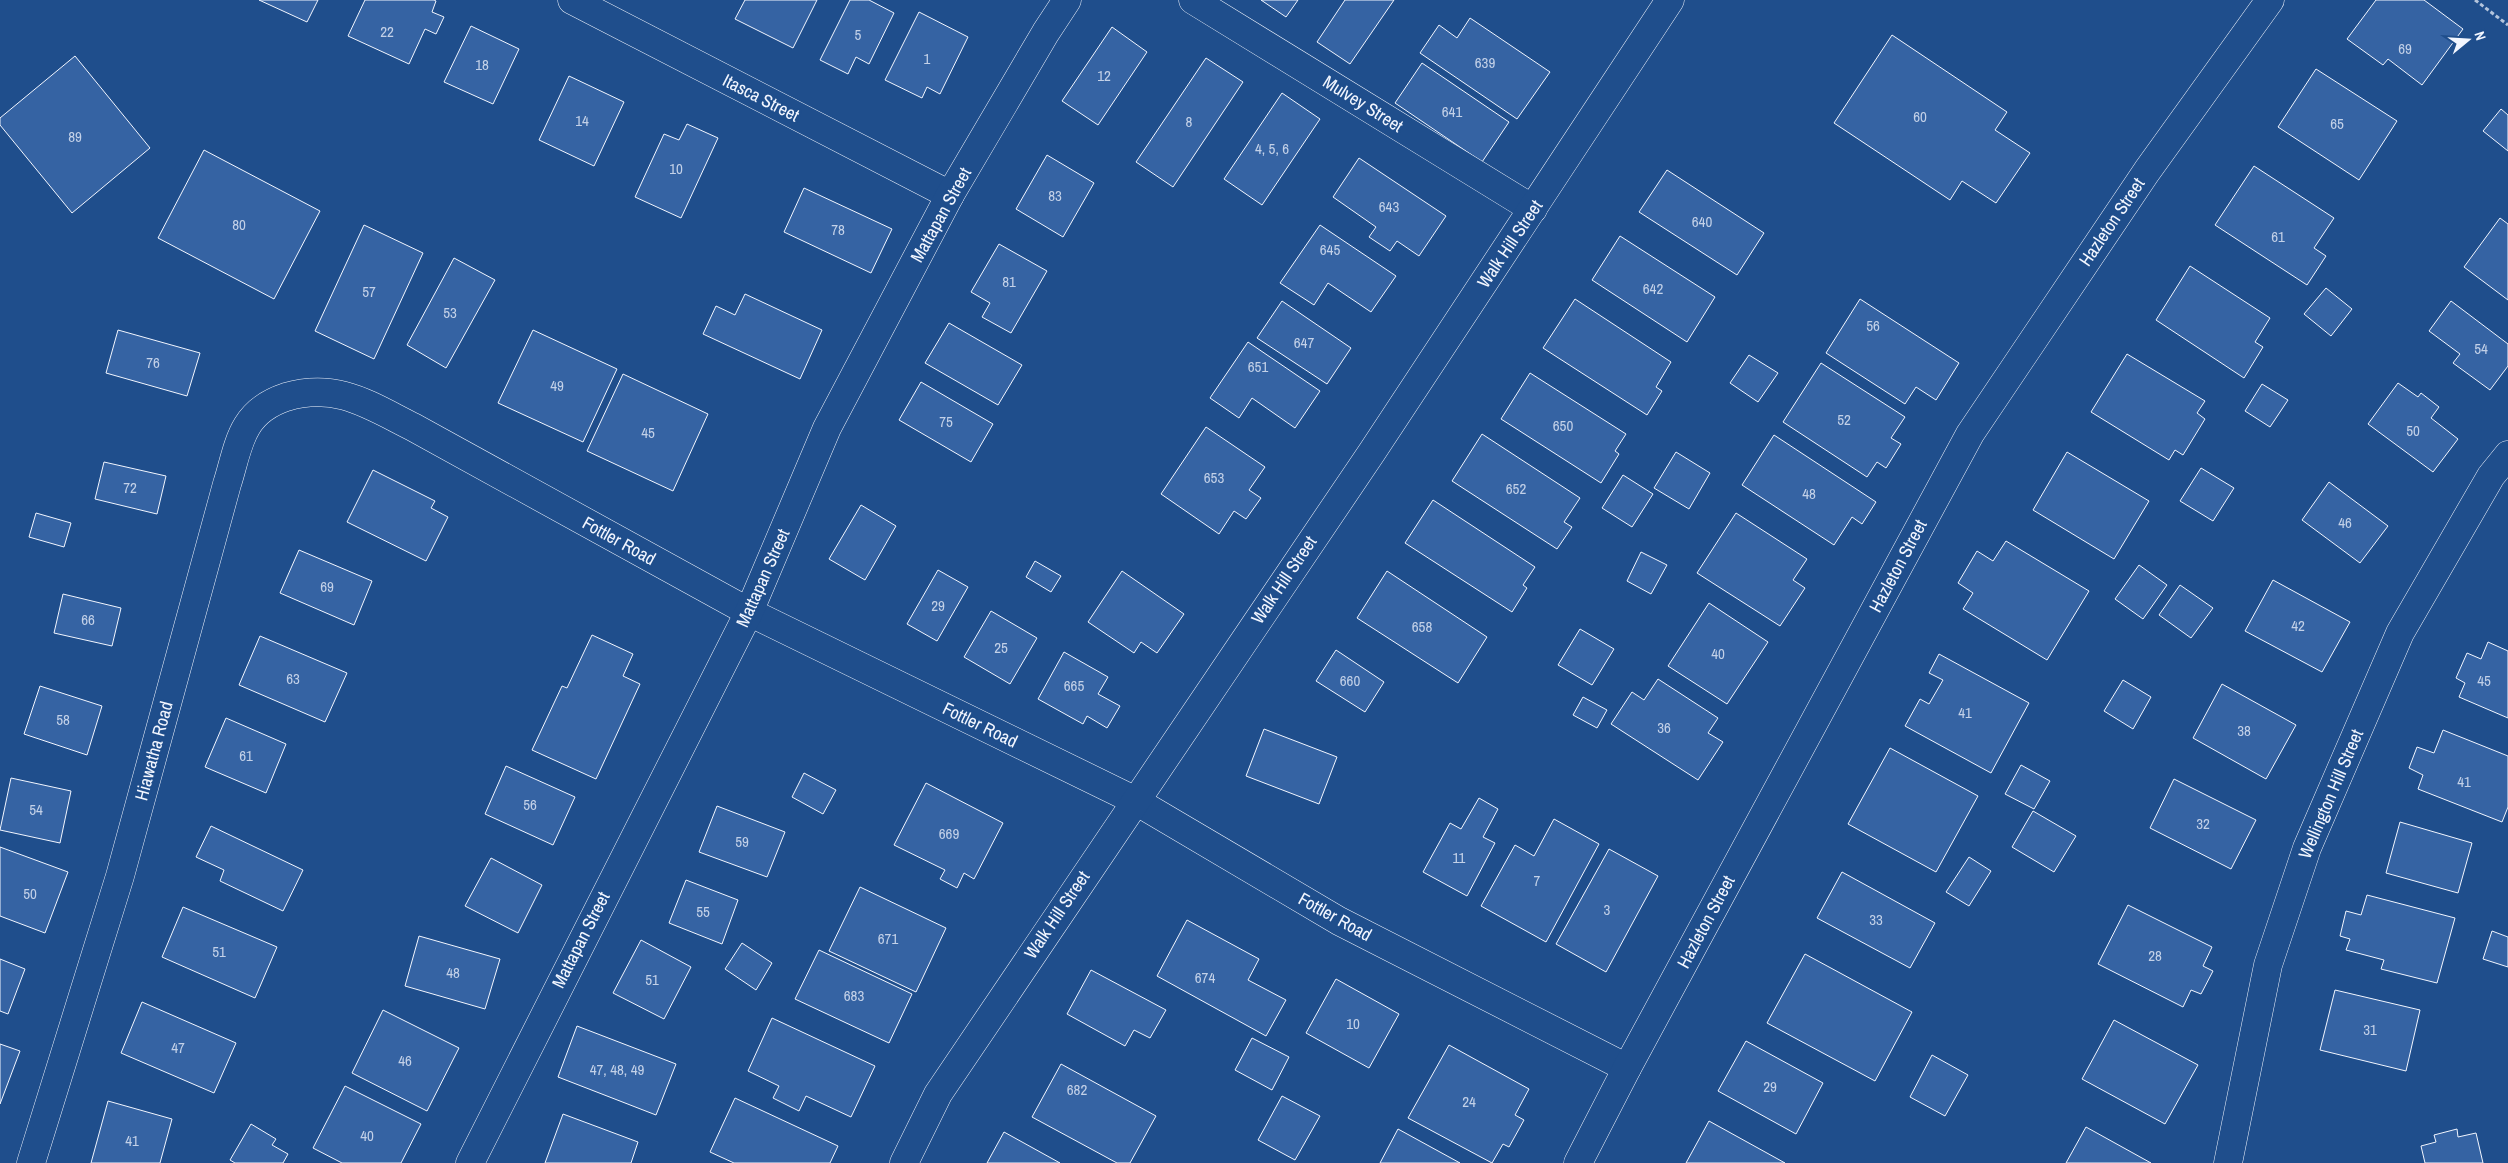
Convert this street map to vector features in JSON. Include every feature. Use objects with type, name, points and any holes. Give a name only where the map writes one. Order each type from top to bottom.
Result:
[{"type":"street","name":"Itasca Street","points":[[572,0],[950,195]]},
{"type":"street","name":"Mattapan Street","points":[[470,1163],[749,612],[827,428],[950,195],[1046,32],[1067,0]]},
{"type":"street","name":"Mulvey Street","points":[[1193,0],[1533,209]]},
{"type":"street","name":"Walk Hill Street","points":[[904,1163],[938,1094],[1134,800],[1372,452],[1670,0]]},
{"type":"street","name":"Hazleton Street","points":[[1578,1163],[1627,1068],[1970,434],[2147,171],[2270,0]]},
{"type":"street","name":"Fottler Road","points":[[328,391],[359,400],[413,427],[749,612],[1134,800],[1339,921],[1627,1068]]},
{"type":"street","name":"Hiawatha Road","points":[[31,1163],[120,876],[227,484],[247,426],[269,403],[300,393],[328,391]]},
{"type":"street","name":"Wellington Hill Street","points":[[2228,1163],[2268,965],[2307,848],[2400,633],[2491,476],[2508,455]]},
{"type":"path","points":[[2475,0],[2508,25]]},
{"type":"building","points":[[259,0],[318,0],[307,22]]},
{"type":"building","points":[[365,0],[434,0],[436,1],[432,12],[444,17],[436,34],[425,29],[409,64],[348,36]]},
{"type":"building","points":[[745,0],[817,0],[793,48],[735,19]]},
{"type":"building","points":[[850,0],[869,0],[894,13],[869,64],[856,57],[848,74],[820,60]]},
{"type":"building","points":[[1261,0],[1298,0],[1286,17]]},
{"type":"building","points":[[1345,0],[1394,0],[1350,64],[1317,42]]},
{"type":"building","points":[[2376,0],[2424,0],[2463,29],[2422,85],[2388,59],[2383,65],[2347,39]]},
{"type":"building","points":[[919,12],[968,37],[940,94],[927,87],[922,98],[885,80]]},
{"type":"building","points":[[1470,18],[1550,72],[1517,119],[1420,53],[1439,25],[1457,38]]},
{"type":"building","points":[[471,26],[519,49],[493,104],[444,82]]},
{"type":"building","points":[[1112,27],[1147,52],[1098,125],[1062,101]]},
{"type":"building","points":[[1892,35],[2007,112],[1995,130],[2030,153],[1996,203],[1962,181],[1950,200],[1834,123]]},
{"type":"building","points":[[75,56],[150,148],[72,213],[0,125],[0,118]]},
{"type":"building","points":[[1206,58],[1243,82],[1173,187],[1136,162]]},
{"type":"building","points":[[1422,63],[1509,122],[1482,162],[1395,103]]},
{"type":"building","points":[[2316,69],[2397,121],[2359,180],[2278,127]]},
{"type":"building","points":[[569,76],[624,102],[594,166],[539,140]]},
{"type":"building","points":[[1282,93],[1320,119],[1262,205],[1224,179]]},
{"type":"building","points":[[2501,109],[2508,115],[2508,151],[2483,131]]},
{"type":"building","points":[[687,124],[718,138],[681,218],[635,197],[664,134],[679,140]]},
{"type":"building","points":[[204,150],[320,211],[274,299],[158,238]]},
{"type":"building","points":[[1047,155],[1094,183],[1063,237],[1016,209]]},
{"type":"building","points":[[1359,158],[1446,216],[1419,256],[1397,241],[1390,251],[1369,237],[1376,227],[1333,197]]},
{"type":"building","points":[[2254,166],[2334,218],[2314,248],[2326,256],[2307,285],[2215,225]]},
{"type":"building","points":[[1667,170],[1764,233],[1737,275],[1639,212]]},
{"type":"building","points":[[804,188],[892,229],[871,273],[784,232]]},
{"type":"building","points":[[2500,218],[2508,224],[2508,300],[2464,267]]},
{"type":"building","points":[[364,225],[423,253],[374,359],[315,331]]},
{"type":"building","points":[[1320,225],[1396,276],[1371,312],[1328,283],[1314,305],[1280,283]]},
{"type":"building","points":[[1620,236],[1715,297],[1687,342],[1592,280]]},
{"type":"building","points":[[999,244],[1047,271],[1011,333],[982,317],[990,303],[971,292]]},
{"type":"building","points":[[454,258],[495,280],[446,368],[407,345]]},
{"type":"building","points":[[2190,266],[2270,318],[2255,342],[2263,347],[2244,378],[2156,320]]},
{"type":"building","points":[[2326,288],[2352,309],[2331,336],[2304,314]]},
{"type":"building","points":[[745,294],[822,330],[800,379],[703,334],[716,306],[735,315]]},
{"type":"building","points":[[1575,299],[1671,362],[1656,387],[1662,391],[1647,415],[1543,348]]},
{"type":"building","points":[[1860,299],[1959,363],[1936,400],[1916,387],[1905,404],[1826,353]]},
{"type":"building","points":[[1282,301],[1351,348],[1327,384],[1257,338]]},
{"type":"building","points":[[2451,301],[2508,344],[2508,366],[2490,390],[2453,363],[2460,354],[2429,331]]},
{"type":"building","points":[[949,323],[1022,365],[998,405],[925,363]]},
{"type":"building","points":[[118,330],[200,353],[187,396],[106,373]]},
{"type":"building","points":[[533,330],[617,369],[583,442],[498,403]]},
{"type":"building","points":[[1248,342],[1320,391],[1295,428],[1252,398],[1239,418],[1210,398]]},
{"type":"building","points":[[2127,354],[2205,401],[2197,413],[2205,419],[2183,455],[2175,450],[2169,460],[2091,412]]},
{"type":"building","points":[[1749,355],[1778,373],[1758,402],[1730,383]]},
{"type":"building","points":[[1821,363],[1905,417],[1891,438],[1901,444],[1886,468],[1877,462],[1867,477],[1783,422]]},
{"type":"building","points":[[1530,373],[1626,434],[1615,451],[1619,454],[1601,483],[1501,419]]},
{"type":"building","points":[[623,374],[708,414],[673,491],[587,451]]},
{"type":"building","points":[[921,382],[993,424],[971,462],[899,420]]},
{"type":"building","points":[[2398,383],[2418,397],[2421,393],[2439,407],[2431,418],[2458,439],[2433,472],[2368,424]]},
{"type":"building","points":[[2262,384],[2288,400],[2270,427],[2245,411]]},
{"type":"building","points":[[1206,427],[1265,467],[1249,490],[1261,498],[1246,519],[1234,511],[1219,534],[1161,494]]},
{"type":"building","points":[[1482,434],[1580,498],[1564,522],[1572,527],[1557,549],[1452,481]]},
{"type":"building","points":[[1774,435],[1876,502],[1862,524],[1852,517],[1834,545],[1742,485]]},
{"type":"building","points":[[1676,452],[1710,473],[1689,509],[1654,488]]},
{"type":"building","points":[[2067,452],[2149,501],[2114,559],[2033,510]]},
{"type":"building","points":[[104,462],[166,476],[157,514],[95,499]]},
{"type":"building","points":[[2201,468],[2234,488],[2213,521],[2180,501]]},
{"type":"building","points":[[373,470],[435,501],[431,508],[448,517],[426,561],[347,522]]},
{"type":"building","points":[[1623,475],[1653,494],[1632,527],[1602,508]]},
{"type":"building","points":[[2329,482],[2388,526],[2360,563],[2302,520]]},
{"type":"building","points":[[1433,500],[1535,567],[1523,585],[1527,588],[1512,612],[1405,543]]},
{"type":"building","points":[[861,505],[896,526],[865,580],[829,559]]},
{"type":"building","points":[[36,513],[71,523],[64,547],[29,537]]},
{"type":"building","points":[[1736,513],[1807,559],[1793,580],[1805,588],[1780,626],[1697,573]]},
{"type":"building","points":[[2006,541],[2089,591],[2047,660],[1963,609],[1973,593],[1958,583],[1977,551],[1993,561]]},
{"type":"building","points":[[299,550],[372,581],[354,625],[280,593]]},
{"type":"building","points":[[1641,552],[1667,565],[1651,594],[1627,581]]},
{"type":"building","points":[[1035,561],[1061,576],[1051,592],[1026,577]]},
{"type":"building","points":[[2139,565],[2167,585],[2143,619],[2115,599]]},
{"type":"building","points":[[938,570],[968,587],[937,641],[907,624]]},
{"type":"building","points":[[1122,571],[1184,614],[1157,653],[1141,642],[1134,653],[1088,622]]},
{"type":"building","points":[[1387,571],[1487,637],[1458,683],[1357,618]]},
{"type":"building","points":[[2273,580],[2350,622],[2322,672],[2245,631]]},
{"type":"building","points":[[2180,585],[2213,608],[2191,638],[2159,615]]},
{"type":"building","points":[[63,594],[121,608],[112,646],[54,633]]},
{"type":"building","points":[[1709,603],[1768,642],[1727,704],[1668,666]]},
{"type":"building","points":[[991,611],[1037,638],[1010,684],[964,657]]},
{"type":"building","points":[[1580,629],[1614,649],[1592,685],[1558,665]]},
{"type":"building","points":[[592,635],[633,654],[623,676],[640,684],[596,779],[532,750],[562,686],[567,688]]},
{"type":"building","points":[[260,636],[347,673],[325,722],[239,685]]},
{"type":"building","points":[[2488,642],[2508,651],[2508,718],[2459,697],[2465,683],[2456,678],[2467,653],[2481,659]]},
{"type":"building","points":[[1336,650],[1384,682],[1365,712],[1316,681]]},
{"type":"building","points":[[1064,652],[1108,677],[1098,694],[1120,706],[1107,728],[1087,716],[1083,724],[1038,699]]},
{"type":"building","points":[[1939,654],[2029,703],[1991,773],[1905,726],[1920,699],[1929,704],[1943,680],[1929,673]]},
{"type":"building","points":[[1658,679],[1718,718],[1708,733],[1723,742],[1698,780],[1611,724],[1632,692],[1644,700]]},
{"type":"building","points":[[2123,680],[2151,697],[2133,729],[2104,711]]},
{"type":"building","points":[[2222,684],[2296,725],[2266,779],[2193,738]]},
{"type":"building","points":[[40,686],[102,706],[87,755],[24,734]]},
{"type":"building","points":[[1583,697],[1607,710],[1597,728],[1573,715]]},
{"type":"building","points":[[226,718],[286,744],[266,793],[205,767]]},
{"type":"building","points":[[1264,729],[1337,757],[1319,804],[1246,776]]},
{"type":"building","points":[[2443,730],[2508,756],[2508,807],[2502,822],[2418,789],[2423,775],[2409,768],[2417,747],[2434,753]]},
{"type":"building","points":[[1890,748],[1978,796],[1936,872],[1848,824]]},
{"type":"building","points":[[2021,765],[2050,781],[2034,809],[2005,794]]},
{"type":"building","points":[[506,766],[575,797],[553,845],[485,814]]},
{"type":"building","points":[[804,773],[836,790],[823,814],[792,797]]},
{"type":"building","points":[[11,778],[71,791],[60,843],[0,830]]},
{"type":"building","points":[[2174,779],[2256,820],[2231,869],[2150,828]]},
{"type":"building","points":[[926,783],[1003,823],[974,879],[964,873],[957,888],[940,879],[945,870],[894,845]]},
{"type":"building","points":[[1479,798],[1498,809],[1483,837],[1495,843],[1467,896],[1423,872],[1450,823],[1461,829]]},
{"type":"building","points":[[717,806],[785,832],[767,877],[699,852]]},
{"type":"building","points":[[2033,811],[2076,836],[2054,872],[2012,847]]},
{"type":"building","points":[[1554,819],[1599,844],[1546,942],[1481,906],[1515,845],[1534,856]]},
{"type":"building","points":[[2400,822],[2472,843],[2458,893],[2386,873]]},
{"type":"building","points":[[211,826],[303,870],[283,911],[220,881],[224,870],[196,857]]},
{"type":"building","points":[[0,847],[68,872],[45,933],[0,916]]},
{"type":"building","points":[[1609,849],[1658,876],[1606,972],[1556,944]]},
{"type":"building","points":[[1969,857],[1991,871],[1969,906],[1946,892]]},
{"type":"building","points":[[491,858],[542,885],[518,933],[465,906]]},
{"type":"building","points":[[1842,872],[1935,923],[1910,968],[1817,918]]},
{"type":"building","points":[[686,880],[738,900],[722,944],[669,923]]},
{"type":"building","points":[[860,887],[946,928],[916,992],[829,951]]},
{"type":"building","points":[[2367,895],[2455,918],[2437,983],[2381,969],[2384,960],[2346,950],[2350,939],[2340,936],[2346,911],[2361,915]]},
{"type":"building","points":[[2128,905],[2212,947],[2203,966],[2213,971],[2201,994],[2191,990],[2183,1007],[2098,964]]},
{"type":"building","points":[[183,907],[277,947],[255,998],[162,957]]},
{"type":"building","points":[[1187,920],[1259,959],[1248,980],[1286,1000],[1266,1036],[1157,976]]},
{"type":"building","points":[[2492,931],[2508,937],[2508,967],[2483,959]]},
{"type":"building","points":[[419,936],[500,959],[485,1009],[405,986]]},
{"type":"building","points":[[641,940],[691,967],[664,1019],[613,993]]},
{"type":"building","points":[[742,943],[772,963],[756,990],[725,969]]},
{"type":"building","points":[[819,950],[912,994],[889,1043],[795,999]]},
{"type":"building","points":[[1805,954],[1912,1012],[1875,1081],[1767,1023]]},
{"type":"building","points":[[0,959],[25,969],[8,1014],[0,1011]]},
{"type":"building","points":[[1091,970],[1166,1010],[1150,1038],[1134,1030],[1125,1046],[1067,1014]]},
{"type":"building","points":[[1336,979],[1399,1014],[1369,1068],[1306,1033]]},
{"type":"building","points":[[2335,990],[2420,1010],[2406,1071],[2320,1050]]},
{"type":"building","points":[[142,1002],[236,1043],[214,1093],[121,1053]]},
{"type":"building","points":[[383,1010],[459,1048],[427,1111],[352,1073]]},
{"type":"building","points":[[772,1018],[875,1066],[851,1117],[806,1096],[799,1111],[773,1098],[779,1086],[748,1071]]},
{"type":"building","points":[[2114,1020],[2198,1065],[2165,1124],[2082,1079]]},
{"type":"building","points":[[577,1026],[676,1064],[656,1115],[558,1077]]},
{"type":"building","points":[[1252,1038],[1289,1057],[1272,1090],[1235,1070]]},
{"type":"building","points":[[1746,1041],[1823,1083],[1796,1134],[1718,1091]]},
{"type":"building","points":[[0,1044],[20,1051],[0,1104]]},
{"type":"building","points":[[1449,1045],[1529,1089],[1515,1115],[1524,1120],[1509,1147],[1503,1144],[1492,1163],[1408,1118]]},
{"type":"building","points":[[1932,1055],[1968,1075],[1945,1116],[1910,1097]]},
{"type":"building","points":[[1061,1064],[1156,1116],[1130,1163],[1117,1163],[1032,1117]]},
{"type":"building","points":[[345,1086],[421,1124],[401,1163],[342,1163],[313,1148]]},
{"type":"building","points":[[1282,1096],[1320,1116],[1295,1160],[1258,1140]]},
{"type":"building","points":[[735,1098],[838,1146],[830,1163],[734,1163],[710,1152]]},
{"type":"building","points":[[108,1101],[172,1119],[160,1163],[91,1163]]},
{"type":"building","points":[[563,1114],[638,1142],[631,1163],[545,1163]]},
{"type":"building","points":[[1709,1121],[1785,1163],[1686,1163]]},
{"type":"building","points":[[251,1124],[276,1139],[272,1145],[288,1154],[283,1163],[235,1163],[230,1160]]},
{"type":"building","points":[[2086,1127],[2151,1163],[2066,1163]]},
{"type":"building","points":[[1398,1129],[1460,1163],[1380,1163]]},
{"type":"building","points":[[2457,1129],[2458,1137],[2476,1133],[2483,1163],[2425,1163],[2421,1146],[2436,1142],[2434,1135]]},
{"type":"building","points":[[1004,1132],[1060,1163],[987,1163]]}]
